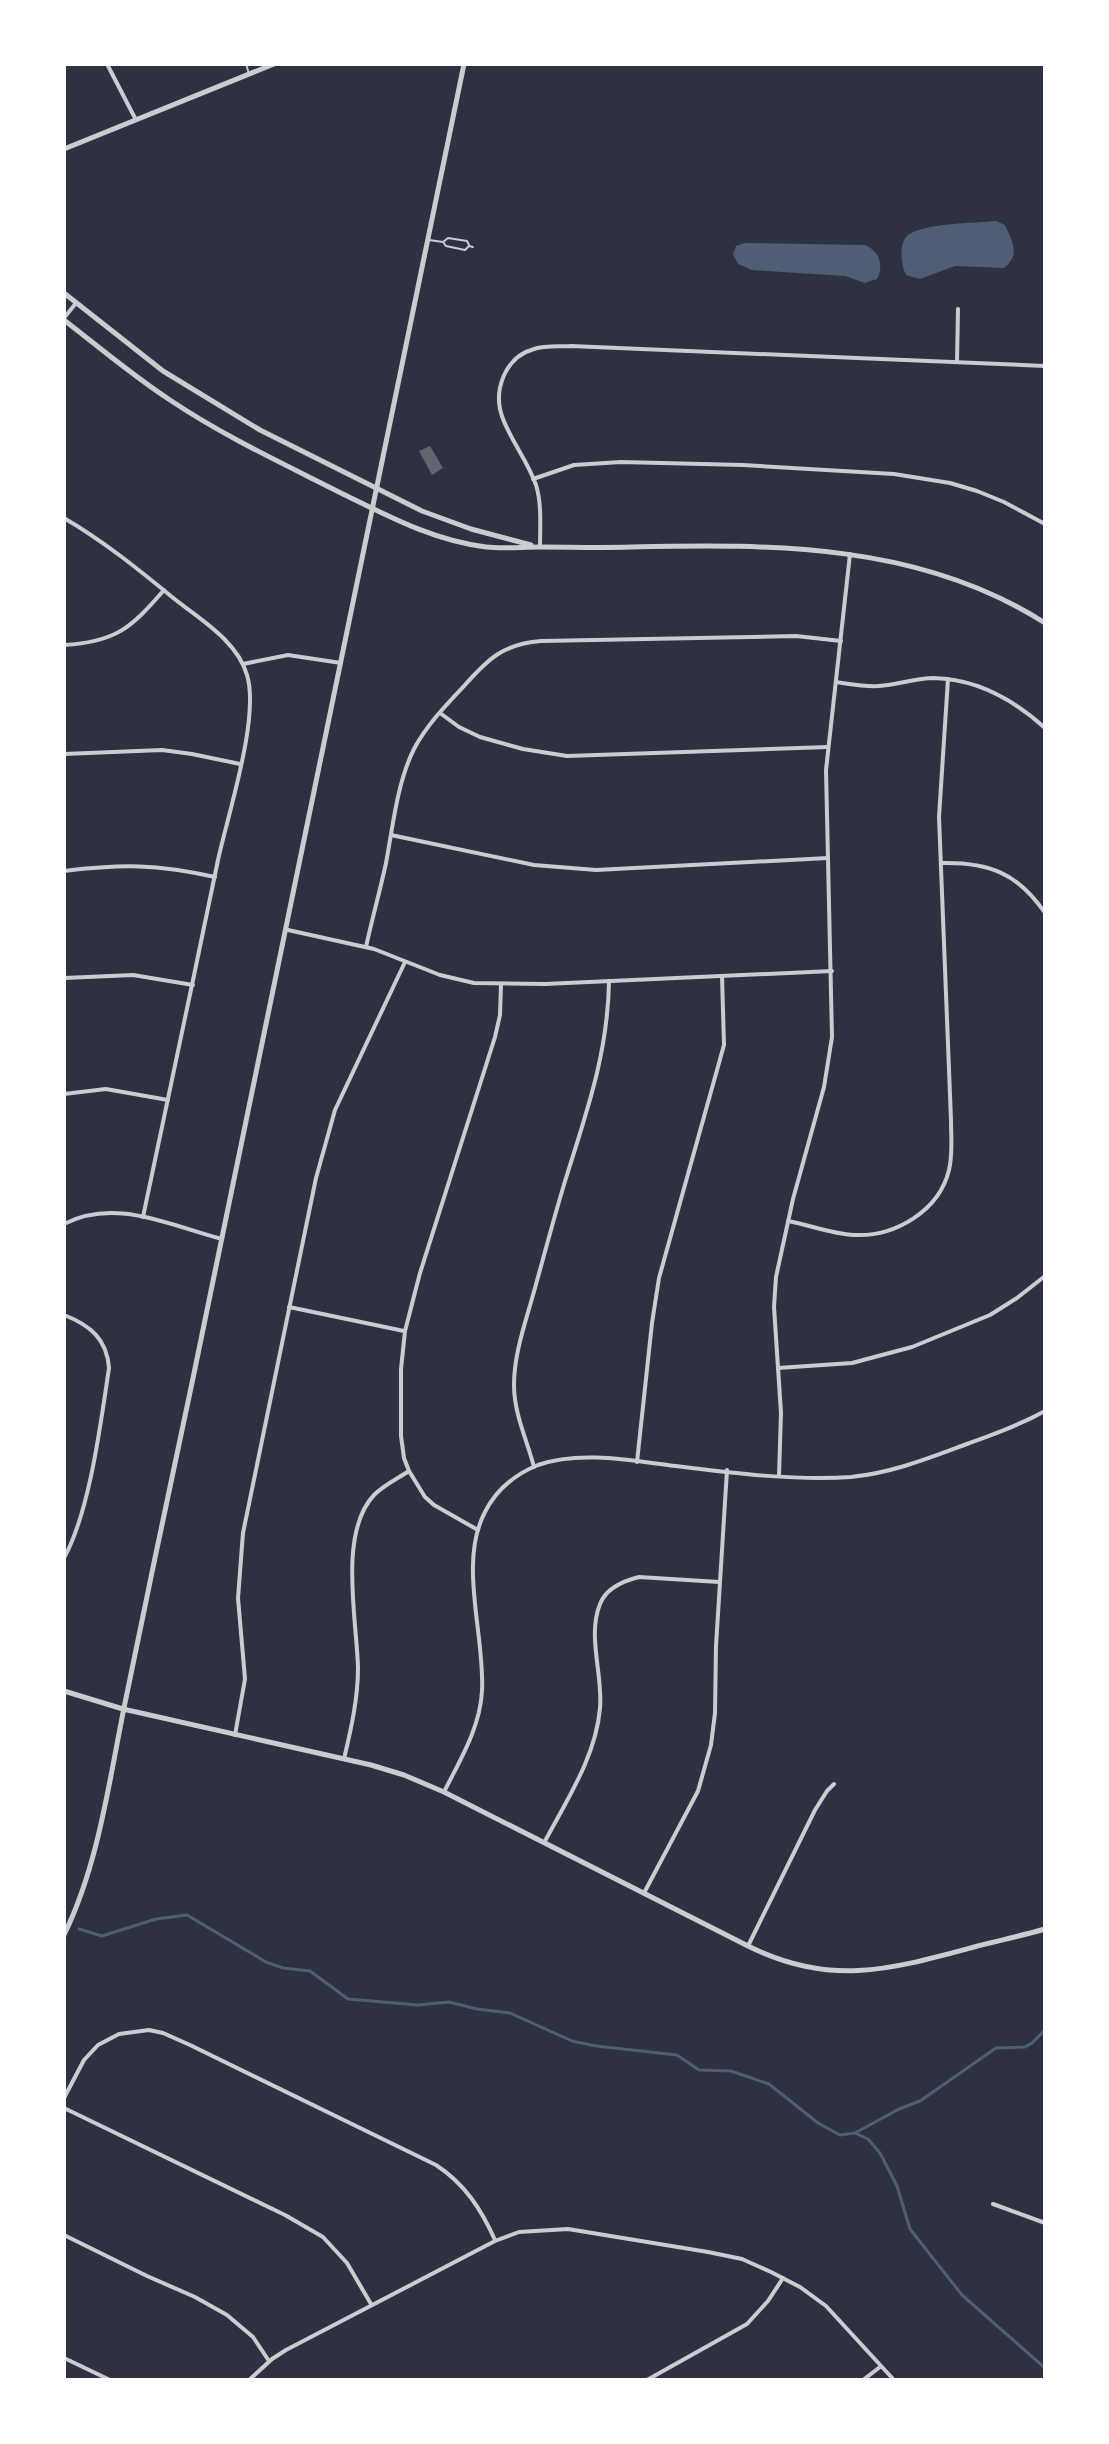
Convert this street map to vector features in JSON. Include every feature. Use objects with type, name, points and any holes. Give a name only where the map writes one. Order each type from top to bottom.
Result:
[{"type":"street","points":[[107,64],[136,120]]},
{"type":"street","points":[[64,149],[274,64]]},
{"type":"street","points":[[64,1935],[77,1908],[92,1858],[288,930],[464,64]]},
{"type":"street","points":[[64,293],[163,371],[260,430],[422,511],[455,524],[540,547]]},
{"type":"street","points":[[76,303],[64,319],[134,375],[210,425],[416,529],[487,547],[713,546],[850,553],[948,576],[993,594],[1045,623]]},
{"type":"street","points":[[957,362],[958,309]]},
{"type":"street","points":[[540,547],[538,494],[499,406],[505,372],[512,362],[533,349],[571,346],[1045,366]]},
{"type":"street","points":[[533,479],[574,465],[621,462],[743,465],[908,476],[977,491],[1045,524]]},
{"type":"street","points":[[64,518],[101,540],[232,647],[243,664],[250,690],[248,732],[143,1217]]},
{"type":"street","points":[[779,1475],[781,1426],[775,1293],[788,1221],[828,1070],[833,1020],[826,787],[850,553]]},
{"type":"street","points":[[64,645],[117,634],[137,620],[164,590]]},
{"type":"street","points":[[366,947],[408,762],[422,735],[440,713],[501,651],[527,642],[796,636],[841,641]]},
{"type":"street","points":[[243,664],[288,655],[341,663]]},
{"type":"street","points":[[836,682],[876,686],[919,679],[948,679],[992,692],[1019,706],[1045,728]]},
{"type":"street","points":[[788,1221],[845,1234],[882,1232],[906,1223],[936,1198],[951,1162],[939,817],[948,679]]},
{"type":"street","points":[[440,713],[480,737],[523,749],[567,756],[828,747]]},
{"type":"street","points":[[64,754],[162,750],[240,764]]},
{"type":"street","points":[[391,835],[534,865],[580,870],[828,858]]},
{"type":"street","points":[[941,863],[984,865],[996,869],[1018,882],[1045,913]]},
{"type":"street","points":[[64,871],[133,865],[215,877]]},
{"type":"street","points":[[288,930],[366,947],[457,980],[501,985],[832,971]]},
{"type":"street","points":[[235,1735],[245,1679],[238,1598],[241,1550],[316,1178],[330,1123],[405,962]]},
{"type":"street","points":[[64,978],[133,975],[193,985]]},
{"type":"street","points":[[637,1462],[656,1293],[670,1232],[724,1045],[722,976]]},
{"type":"street","points":[[534,1467],[515,1402],[514,1373],[550,1232],[602,1058],[609,1009],[609,980]]},
{"type":"street","points":[[478,1530],[434,1505],[425,1497],[409,1471],[404,1458],[400,1423],[401,1354],[429,1243],[495,1037],[500,1015],[501,985]]},
{"type":"street","points":[[64,1094],[106,1089],[168,1100]]},
{"type":"street","points":[[64,1224],[77,1217],[105,1212],[143,1217],[222,1239]]},
{"type":"street","points":[[778,1368],[852,1363],[912,1347],[990,1315],[1045,1276]]},
{"type":"street","points":[[289,1307],[405,1331]]},
{"type":"street","points":[[64,1315],[87,1325],[96,1333],[108,1355],[109,1368],[86,1492],[71,1545],[64,1558]]},
{"type":"street","points":[[444,1792],[475,1729],[480,1707],[482,1681],[473,1567],[478,1530],[485,1511],[514,1478],[554,1461],[583,1459],[815,1478],[850,1477],[894,1469],[998,1433],[1045,1411]]},
{"type":"street","points":[[644,1893],[698,1791],[708,1761],[715,1713],[719,1582],[727,1470]]},
{"type":"street","points":[[344,1759],[357,1694],[352,1584],[356,1533],[367,1504],[409,1471]]},
{"type":"street","points":[[544,1843],[580,1776],[598,1723],[601,1696],[596,1627],[597,1615],[606,1593],[627,1580],[639,1577],[719,1582]]},
{"type":"street","points":[[64,1691],[123,1709],[404,1775],[788,1963],[824,1971],[860,1972],[956,1953],[1045,1929]]},
{"type":"street","points":[[748,1946],[815,1810],[834,1784]]},
{"type":"street","points":[[64,2098],[84,2060],[105,2040],[133,2031],[163,2033],[449,2173],[483,2213],[495,2241]]},
{"type":"street","points":[[64,2108],[285,2215],[323,2237],[347,2263],[371,2304]]},
{"type":"street","points":[[993,2204],[1045,2223]]},
{"type":"street","points":[[249,2380],[269,2361],[371,2304],[495,2241],[519,2232],[568,2229],[742,2259],[800,2287],[826,2306],[894,2380]]},
{"type":"street","points":[[64,2235],[227,2315],[253,2337],[269,2361]]},
{"type":"street","points":[[647,2380],[747,2324],[783,2278]]},
{"type":"street","points":[[64,2358],[110,2380]]},
{"type":"street","points":[[863,2380],[881,2367]]},
{"type":"lane","points":[[246,64],[249,74]]},
{"type":"lane","points":[[428,240],[465,250],[471,247],[467,241],[448,238],[443,242]]},
{"type":"water","points":[[996,221],[1005,225],[1014,248],[1012,258],[1004,268],[955,266],[920,279],[906,275],[902,245],[913,232],[935,226]]},
{"type":"water","points":[[745,243],[865,245],[877,255],[880,269],[877,279],[865,283],[845,276],[752,270],[738,264],[733,254],[736,246]]},
{"type":"building","points":[[430,446],[443,468],[432,475],[419,451]]},
{"type":"waterway","points":[[79,1929],[102,1936],[156,1919],[187,1915],[266,1962],[283,1968],[310,1971],[348,1999],[418,2005],[449,2002],[510,2013],[572,2041],[677,2055],[699,2070],[731,2071],[769,2084],[818,2123],[840,2135],[855,2133],[920,2101],[996,2048],[1025,2047],[1045,2030]]},
{"type":"waterway","points":[[855,2133],[868,2139],[880,2153],[897,2186],[910,2229],[962,2295],[1045,2368]]}]
